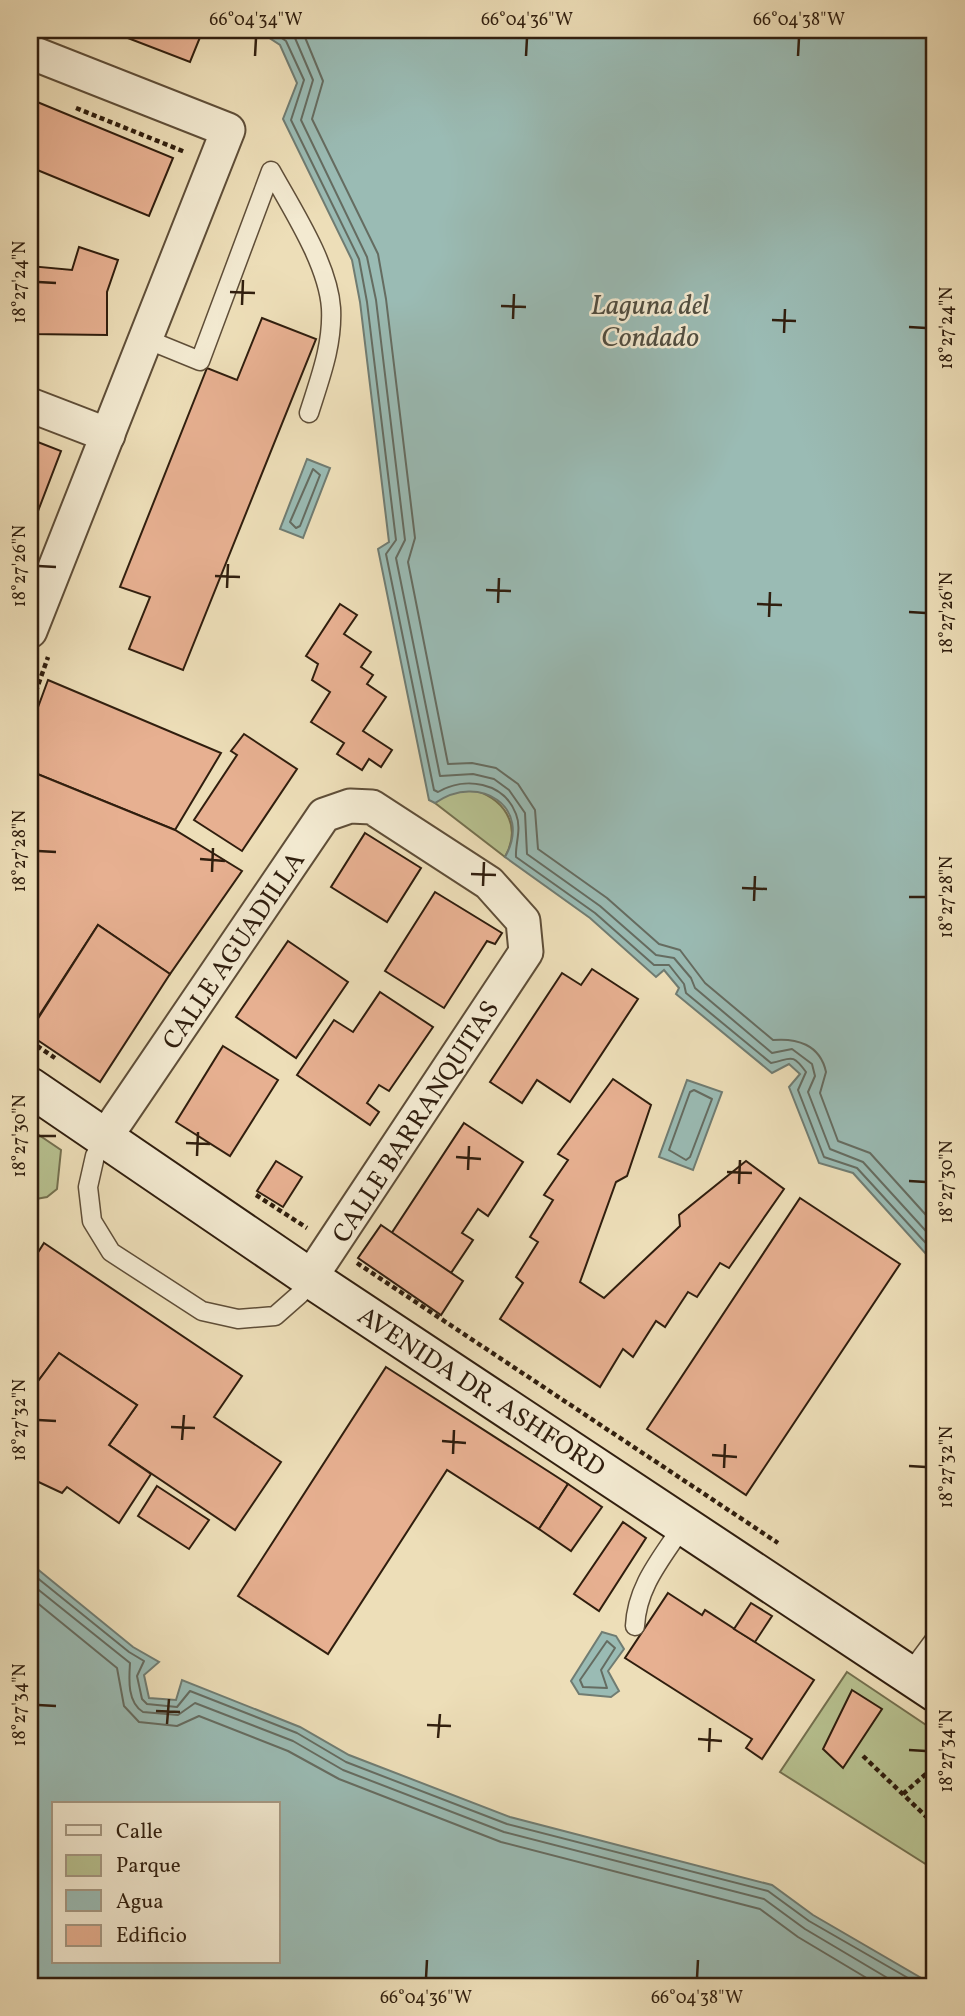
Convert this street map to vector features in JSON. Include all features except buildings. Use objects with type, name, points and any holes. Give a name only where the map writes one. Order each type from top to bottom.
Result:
[{"type":"street","points":[[30,52],[228,130],[30,631]]},
{"type":"street","points":[[30,405],[108,435]]},
{"type":"street","name":"CALLE AGUADILLA","points":[[104,1139],[324,815],[350,806],[372,807],[489,883],[523,921],[526,952],[518,963]]},
{"type":"street","name":"CALLE BARRANQUITAS","points":[[310,1278],[518,963]]},
{"type":"street","name":"AVENIDA DR. ASHFORD","points":[[30,1087],[310,1278],[922,1683]]},
{"type":"lane","points":[[146,339],[200,362],[271,170],[303,229],[322,273],[331,306],[326,360],[309,413]]},
{"type":"lane","points":[[104,1139],[95,1156],[88,1187],[92,1221],[111,1252],[202,1311],[238,1320],[275,1316],[300,1294],[310,1278]]},
{"type":"lane","points":[[635,1626],[636,1604],[649,1576],[684,1524]]},
{"type":"lane","points":[[922,1683],[935,1639]]},
{"type":"path","points":[[68,105],[196,156]]},
{"type":"path","points":[[30,1041],[56,1059]]},
{"type":"path","points":[[250,1192],[305,1228],[315,1228]]},
{"type":"path","points":[[355,1253],[358,1264],[784,1547]]},
{"type":"path","points":[[863,1756],[935,1825]]},
{"type":"path","points":[[903,1794],[935,1766]]},
{"type":"green space","points":[[470,789],[492,798],[507,814],[512,834],[505,857],[435,803],[450,792]]},
{"type":"green space","points":[[30,1129],[61,1150],[57,1189],[47,1197],[30,1200]]},
{"type":"green space","points":[[847,1672],[935,1731],[935,1870],[780,1772]]},
{"type":"water","name":"Laguna del Condado","points":[[257,30],[935,30],[935,1264],[853,1173],[819,1163],[789,1087],[800,1074],[789,1064],[772,1073],[676,994],[679,988],[664,970],[656,977],[590,918],[505,857],[512,839],[512,824],[507,810],[497,800],[469,791],[452,794],[435,803],[429,800],[378,549],[389,542],[360,302],[352,260],[283,119],[297,83],[280,45]]},
{"type":"water","points":[[307,459],[330,468],[303,538],[280,529]]},
{"type":"water","points":[[687,1080],[722,1092],[693,1170],[659,1157]]},
{"type":"water","points":[[30,1563],[133,1647],[159,1662],[144,1675],[149,1698],[176,1700],[182,1680],[300,1727],[349,1755],[510,1817],[772,1885],[813,1915],[935,1986],[30,1986]]},
{"type":"water","points":[[602,1632],[616,1636],[624,1649],[608,1671],[619,1691],[611,1697],[579,1694],[571,1681]]}]
